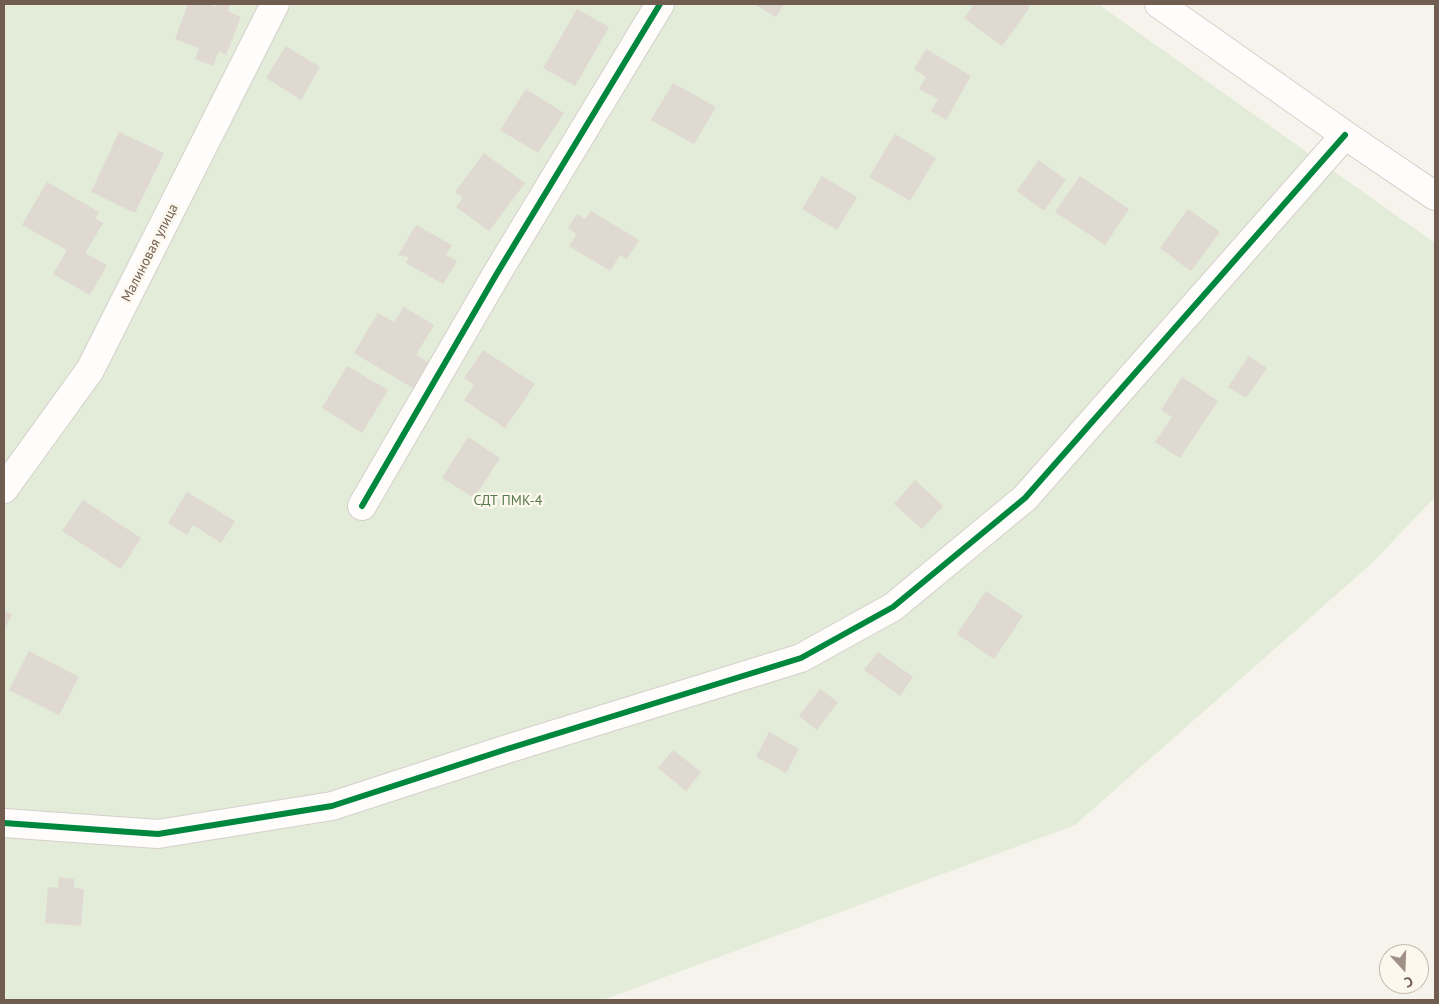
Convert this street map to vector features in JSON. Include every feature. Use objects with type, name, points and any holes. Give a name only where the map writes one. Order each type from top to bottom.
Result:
[{"type":"street","name":"Малиновая улица","points":[[4,489],[90,370],[275,4]]},
{"type":"street","points":[[362,506],[496,275],[660,4]]},
{"type":"street","points":[[1159,4],[1435,196]]},
{"type":"street","points":[[4,823],[158,834],[332,806],[516,746],[801,658],[894,607],[1025,498],[1345,135]]},
{"type":"green space","name":"СДТ ПМК-4","points":[[4,4],[1098,4],[1435,243],[1435,497],[1371,564],[1075,825],[603,1000],[4,1000]]},
{"type":"building","points":[[188,4],[207,4],[215,7],[217,4],[227,4],[230,5],[228,11],[241,17],[226,55],[219,51],[213,66],[195,59],[199,48],[175,39]]},
{"type":"building","points":[[754,4],[784,4],[776,17]]},
{"type":"building","points":[[974,4],[1025,4],[1030,7],[1002,46],[964,18]]},
{"type":"building","points":[[577,9],[609,27],[575,86],[543,68]]},
{"type":"building","points":[[286,46],[320,67],[301,100],[266,78]]},
{"type":"building","points":[[926,49],[971,76],[946,120],[931,111],[938,99],[919,89],[926,77],[914,69]]},
{"type":"building","points":[[673,83],[716,107],[694,144],[651,120]]},
{"type":"building","points":[[526,89],[564,113],[538,153],[500,130]]},
{"type":"building","points":[[119,132],[164,153],[135,213],[91,192]]},
{"type":"building","points":[[895,134],[936,158],[910,201],[869,177]]},
{"type":"building","points":[[484,153],[525,183],[489,231],[456,207],[463,198],[455,192]]},
{"type":"building","points":[[1039,160],[1066,180],[1044,211],[1017,191]]},
{"type":"building","points":[[822,176],[857,197],[837,230],[802,209]]},
{"type":"building","points":[[1080,176],[1129,209],[1105,245],[1055,212]]},
{"type":"building","points":[[47,182],[99,212],[95,218],[103,223],[85,253],[107,265],[90,295],[53,274],[67,250],[22,225]]},
{"type":"building","points":[[1188,209],[1220,232],[1191,271],[1160,248]]},
{"type":"building","points":[[591,211],[639,240],[627,259],[620,255],[610,271],[569,246],[577,234],[568,228],[577,214],[585,219]]},
{"type":"building","points":[[416,225],[452,245],[446,255],[457,261],[443,284],[406,263],[409,257],[398,255]]},
{"type":"building","points":[[404,307],[434,325],[416,355],[432,364],[416,390],[354,353],[378,313],[394,322]]},
{"type":"building","points":[[483,350],[535,384],[505,428],[464,400],[474,385],[464,378]]},
{"type":"building","points":[[1249,356],[1267,368],[1246,398],[1228,387]]},
{"type":"building","points":[[347,366],[388,390],[362,433],[322,408]]},
{"type":"building","points":[[1182,377],[1218,401],[1180,458],[1155,442],[1172,417],[1161,410]]},
{"type":"building","points":[[468,437],[500,458],[474,498],[442,478]]},
{"type":"building","points":[[915,480],[943,506],[922,529],[894,504]]},
{"type":"building","points":[[187,492],[235,521],[221,543],[193,525],[187,535],[168,523]]},
{"type":"building","points":[[83,500],[141,538],[121,569],[62,531]]},
{"type":"building","points":[[986,591],[1023,616],[994,659],[957,634]]},
{"type":"building","points":[[4,610],[12,615],[4,629]]},
{"type":"building","points":[[29,651],[79,677],[59,715],[9,690]]},
{"type":"building","points":[[878,652],[913,677],[900,696],[864,670]]},
{"type":"building","points":[[820,689],[838,702],[817,730],[799,716]]},
{"type":"building","points":[[769,732],[799,749],[786,773],[756,757]]},
{"type":"building","points":[[673,750],[701,772],[686,791],[658,768]]},
{"type":"building","points":[[59,877],[74,879],[74,888],[84,889],[81,926],[45,923],[48,887],[58,888]]},
{"type":"cycle path","points":[[362,506],[496,275],[660,4]]},
{"type":"cycle path","points":[[4,823],[158,834],[332,806],[507,749],[801,658],[893,607],[1025,498],[1345,135]]}]
